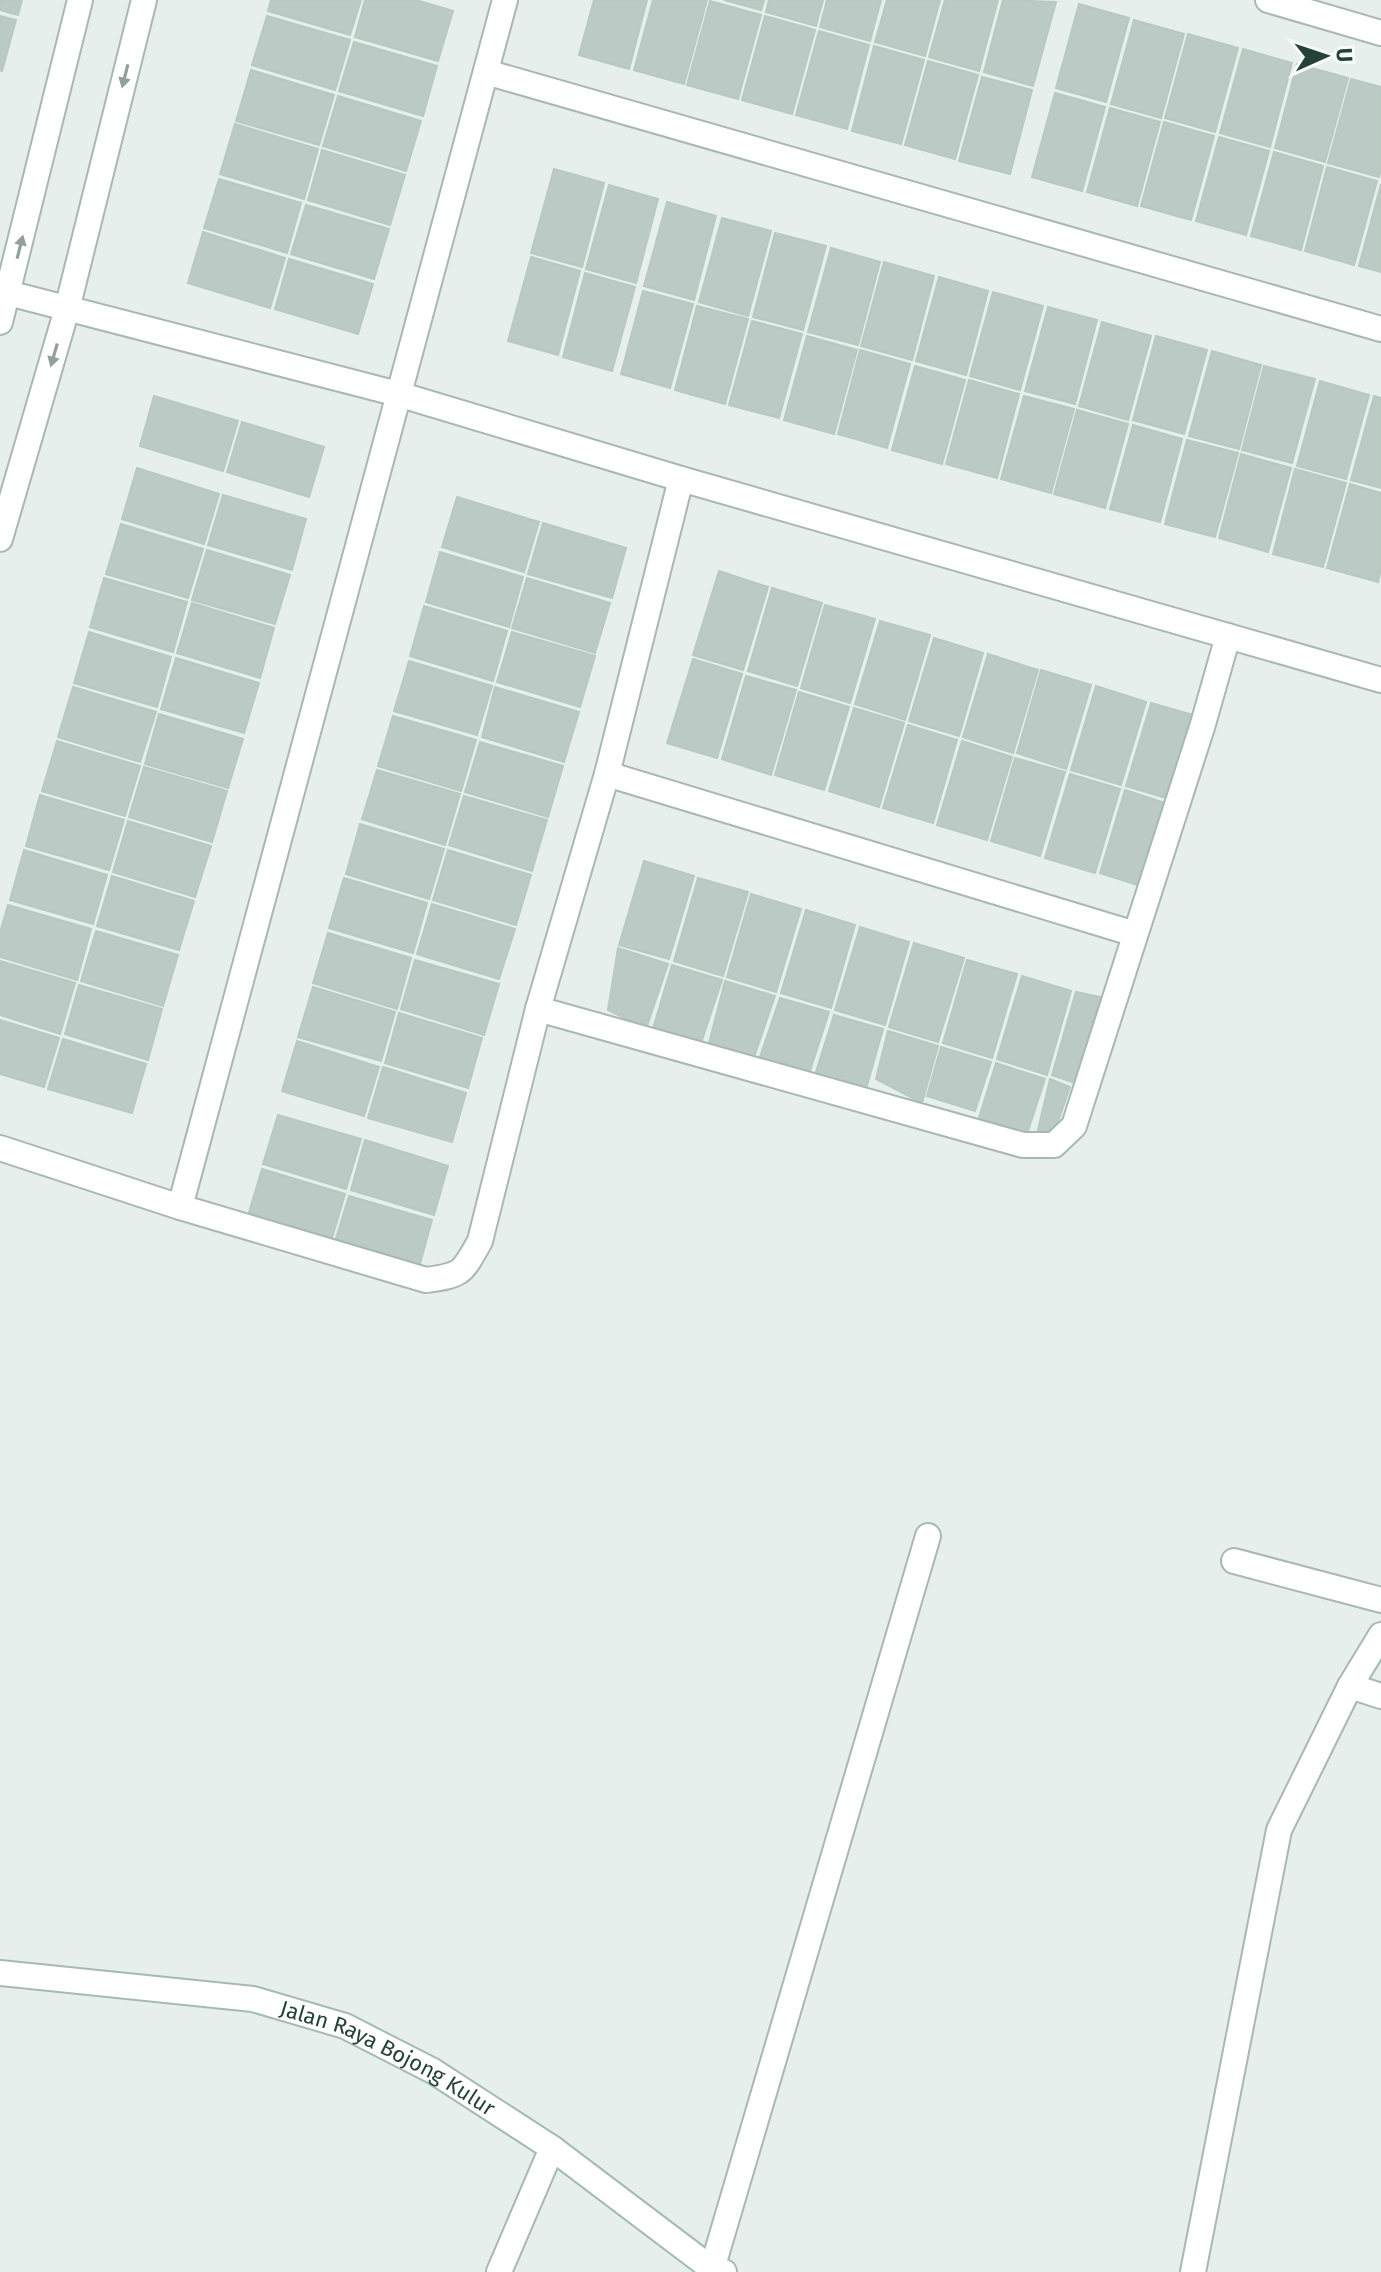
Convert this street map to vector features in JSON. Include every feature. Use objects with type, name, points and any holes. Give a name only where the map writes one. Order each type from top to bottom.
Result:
[{"type":"street","points":[[0,322],[80,0]]},
{"type":"street","points":[[0,539],[67,309],[144,0]]},
{"type":"street","points":[[180,1207],[505,0]]},
{"type":"street","points":[[1268,0],[1381,33]]},
{"type":"street","points":[[486,72],[1381,329]]},
{"type":"street","points":[[8,293],[398,394],[681,479],[1381,680]]},
{"type":"street","points":[[0,1148],[180,1207],[426,1280],[449,1277],[463,1271],[480,1241],[538,1009],[607,774],[681,479]]},
{"type":"street","points":[[538,1009],[1023,1145],[1054,1145],[1074,1126],[1203,724],[1228,636]]},
{"type":"street","points":[[607,774],[1135,934]]},
{"type":"street","points":[[718,2270],[928,1536]]},
{"type":"street","points":[[1234,1561],[1381,1600]]},
{"type":"street","points":[[1193,2272],[1279,1830],[1350,1686],[1381,1635]]},
{"type":"street","points":[[1350,1686],[1381,1696]]},
{"type":"street","name":"Jalan Raya Bojong Kulur","points":[[0,1973],[253,1999],[345,2026],[433,2071],[552,2148],[718,2270]]},
{"type":"street","points":[[499,2272],[552,2148]]},
{"type":"building","points":[[0,0],[22,0],[18,15],[0,10]]},
{"type":"building","points":[[271,0],[361,0],[350,35],[268,11]]},
{"type":"building","points":[[365,0],[416,0],[453,11],[438,61],[355,37]]},
{"type":"building","points":[[594,0],[647,0],[629,69],[579,55]]},
{"type":"building","points":[[653,0],[707,0],[684,84],[634,70]]},
{"type":"building","points":[[724,0],[764,0],[761,10]]},
{"type":"building","points":[[769,0],[823,0],[816,26],[766,12]]},
{"type":"building","points":[[827,0],[881,0],[870,41],[820,27]]},
{"type":"building","points":[[887,0],[940,0],[925,56],[875,42]]},
{"type":"building","points":[[945,0],[998,0],[979,71],[929,57]]},
{"type":"building","points":[[1003,0],[1056,2],[1033,86],[984,72]]},
{"type":"building","points":[[710,1],[761,15],[738,99],[687,85]]},
{"type":"building","points":[[1079,4],[1129,18],[1106,102],[1056,88]]},
{"type":"building","points":[[0,16],[16,20],[2,71],[0,70]]},
{"type":"building","points":[[267,16],[350,40],[335,90],[252,65]]},
{"type":"building","points":[[765,16],[815,30],[792,114],[742,100]]},
{"type":"building","points":[[1134,20],[1184,34],[1161,118],[1111,104]]},
{"type":"building","points":[[819,31],[869,45],[847,129],[796,115]]},
{"type":"building","points":[[1188,34],[1238,48],[1215,132],[1165,118]]},
{"type":"building","points":[[354,42],[437,66],[423,116],[339,91]]},
{"type":"building","points":[[874,46],[924,60],[901,144],[852,131]]},
{"type":"building","points":[[1243,49],[1292,63],[1270,147],[1220,133]]},
{"type":"building","points":[[928,61],[978,75],[955,159],[905,145]]},
{"type":"building","points":[[1297,64],[1348,78],[1325,162],[1275,148]]},
{"type":"building","points":[[251,70],[334,95],[319,145],[236,121]]},
{"type":"building","points":[[982,77],[1032,90],[1010,174],[959,161]]},
{"type":"building","points":[[1351,79],[1381,87],[1379,177],[1328,163]]},
{"type":"building","points":[[1055,93],[1105,107],[1082,191],[1032,177]]},
{"type":"building","points":[[338,96],[421,121],[406,171],[323,146]]},
{"type":"building","points":[[1110,108],[1160,122],[1137,206],[1087,192]]},
{"type":"building","points":[[1164,122],[1214,136],[1191,220],[1141,206]]},
{"type":"building","points":[[235,124],[318,149],[304,199],[220,174]]},
{"type":"building","points":[[1219,137],[1269,151],[1246,235],[1196,221]]},
{"type":"building","points":[[322,150],[405,175],[390,225],[308,200]]},
{"type":"building","points":[[1274,152],[1323,166],[1301,250],[1251,236]]},
{"type":"building","points":[[1327,167],[1377,181],[1354,265],[1305,251]]},
{"type":"building","points":[[554,169],[604,183],[582,267],[531,253]]},
{"type":"building","points":[[219,179],[301,203],[287,253],[204,228]]},
{"type":"building","points":[[1381,184],[1381,272],[1359,266]]},
{"type":"building","points":[[609,185],[658,199],[636,283],[586,269]]},
{"type":"building","points":[[667,202],[716,216],[694,300],[644,286]]},
{"type":"building","points":[[306,205],[389,229],[374,279],[291,254]]},
{"type":"building","points":[[722,218],[771,231],[748,316],[699,302]]},
{"type":"building","points":[[203,232],[285,258],[270,308],[188,283]]},
{"type":"building","points":[[775,233],[826,246],[803,330],[753,317]]},
{"type":"building","points":[[831,248],[880,262],[858,345],[808,332]]},
{"type":"building","points":[[531,257],[580,271],[558,355],[508,341]]},
{"type":"building","points":[[289,259],[373,284],[358,334],[275,309]]},
{"type":"building","points":[[884,262],[934,276],[912,360],[861,346]]},
{"type":"building","points":[[585,273],[635,287],[612,371],[563,357]]},
{"type":"building","points":[[939,277],[988,291],[966,375],[916,361]]},
{"type":"building","points":[[643,291],[693,304],[670,388],[621,374]]},
{"type":"building","points":[[993,292],[1043,306],[1020,390],[970,376]]},
{"type":"building","points":[[697,306],[748,319],[725,404],[675,390]]},
{"type":"building","points":[[1048,307],[1097,320],[1075,404],[1025,391]]},
{"type":"building","points":[[752,321],[802,334],[779,418],[729,405]]},
{"type":"building","points":[[1102,322],[1151,336],[1128,420],[1079,406]]},
{"type":"building","points":[[807,336],[857,350],[834,434],[784,420]]},
{"type":"building","points":[[1156,336],[1207,350],[1184,434],[1133,420]]},
{"type":"building","points":[[860,350],[910,364],[887,448],[838,434]]},
{"type":"building","points":[[1212,351],[1261,365],[1239,449],[1189,436]]},
{"type":"building","points":[[915,366],[965,380],[942,464],[892,450]]},
{"type":"building","points":[[1264,366],[1315,379],[1292,463],[1242,450]]},
{"type":"building","points":[[969,380],[1019,394],[997,478],[946,464]]},
{"type":"building","points":[[1320,381],[1369,395],[1346,479],[1297,466]]},
{"type":"building","points":[[154,396],[238,421],[223,471],[140,446]]},
{"type":"building","points":[[1024,396],[1074,409],[1051,493],[1001,479]]},
{"type":"building","points":[[1374,396],[1381,398],[1381,488],[1351,480]]},
{"type":"building","points":[[1077,410],[1128,424],[1105,508],[1054,494]]},
{"type":"building","points":[[242,422],[324,447],[309,497],[227,472]]},
{"type":"building","points":[[1133,425],[1182,439],[1160,522],[1110,509]]},
{"type":"building","points":[[1187,440],[1238,453],[1215,537],[1165,524]]},
{"type":"building","points":[[1241,454],[1291,468],[1268,552],[1219,538]]},
{"type":"building","points":[[137,468],[219,494],[204,544],[122,519]]},
{"type":"building","points":[[1295,469],[1346,483],[1323,567],[1273,554]]},
{"type":"building","points":[[1350,484],[1381,493],[1381,569],[1378,582],[1327,568]]},
{"type":"building","points":[[223,495],[306,519],[292,570],[208,545]]},
{"type":"building","points":[[457,497],[539,522],[524,572],[442,547]]},
{"type":"building","points":[[543,523],[626,548],[612,598],[528,574]]},
{"type":"building","points":[[121,524],[203,549],[188,598],[106,574]]},
{"type":"building","points":[[207,550],[290,575],[275,624],[192,600]]},
{"type":"building","points":[[440,552],[523,577],[509,627],[426,602]]},
{"type":"building","points":[[719,571],[768,587],[743,670],[693,655]]},
{"type":"building","points":[[104,578],[187,602],[173,652],[90,627]]},
{"type":"building","points":[[527,578],[610,603],[595,653],[512,628]]},
{"type":"building","points":[[772,588],[822,603],[797,686],[748,671]]},
{"type":"building","points":[[192,603],[274,628],[260,678],[177,653]]},
{"type":"building","points":[[825,605],[875,619],[850,703],[801,688]]},
{"type":"building","points":[[424,606],[507,631],[493,681],[410,656]]},
{"type":"building","points":[[880,621],[930,635],[905,720],[855,704]]},
{"type":"building","points":[[89,632],[171,657],[157,707],[74,683]]},
{"type":"building","points":[[512,632],[595,656],[580,707],[497,682]]},
{"type":"building","points":[[934,638],[983,653],[959,736],[909,721]]},
{"type":"building","points":[[988,654],[1038,670],[1013,753],[963,737]]},
{"type":"building","points":[[176,658],[259,683],[244,733],[161,709]]},
{"type":"building","points":[[693,659],[742,674],[717,758],[667,743]]},
{"type":"building","points":[[409,661],[492,686],[477,735],[394,711]]},
{"type":"building","points":[[1041,670],[1091,685],[1066,769],[1017,753]]},
{"type":"building","points":[[746,676],[796,690],[771,775],[722,759]]},
{"type":"building","points":[[1096,686],[1146,702],[1121,785],[1071,770]]},
{"type":"building","points":[[73,687],[156,712],[140,762],[58,737]]},
{"type":"building","points":[[495,687],[579,712],[564,762],[482,737]]},
{"type":"building","points":[[799,692],[849,707],[824,790],[775,775]]},
{"type":"building","points":[[1151,703],[1200,717],[1176,801],[1126,786]]},
{"type":"building","points":[[854,708],[904,723],[879,807],[829,791]]},
{"type":"building","points":[[159,714],[243,739],[228,788],[145,764]]},
{"type":"building","points":[[393,716],[476,740],[461,791],[378,766]]},
{"type":"building","points":[[908,725],[957,740],[933,823],[883,808]]},
{"type":"building","points":[[57,741],[140,766],[125,816],[42,791]]},
{"type":"building","points":[[962,741],[1012,757],[987,840],[937,825]]},
{"type":"building","points":[[480,742],[563,766],[548,817],[465,792]]},
{"type":"building","points":[[1015,758],[1065,772],[1040,856],[991,841]]},
{"type":"building","points":[[144,767],[227,791],[212,842],[129,817]]},
{"type":"building","points":[[377,770],[460,794],[445,845],[362,819]]},
{"type":"building","points":[[1070,774],[1120,789],[1095,873],[1045,858]]},
{"type":"building","points":[[1125,790],[1174,806],[1150,889],[1100,873]]},
{"type":"building","points":[[40,795],[124,820],[109,870],[26,846]]},
{"type":"building","points":[[464,796],[547,820],[532,871],[449,845]]},
{"type":"building","points":[[128,821],[211,846],[195,897],[113,872]]},
{"type":"building","points":[[360,824],[444,849],[429,899],[346,874]]},
{"type":"building","points":[[24,850],[107,875],[93,924],[10,900]]},
{"type":"building","points":[[448,850],[531,875],[516,925],[433,900]]},
{"type":"building","points":[[644,861],[694,876],[669,959],[619,945]]},
{"type":"building","points":[[112,876],[194,901],[179,950],[97,926]]},
{"type":"building","points":[[344,878],[427,903],[413,953],[329,928]]},
{"type":"building","points":[[698,878],[748,892],[723,976],[674,961]]},
{"type":"building","points":[[751,894],[801,909],[776,992],[727,977]]},
{"type":"building","points":[[432,904],[515,929],[499,979],[417,954]]},
{"type":"building","points":[[8,905],[91,929],[77,980],[0,957],[0,933]]},
{"type":"building","points":[[806,910],[855,925],[831,1008],[781,993]]},
{"type":"building","points":[[860,927],[909,942],[885,1025],[835,1010]]},
{"type":"building","points":[[96,931],[178,955],[163,1006],[81,981]]},
{"type":"building","points":[[328,933],[411,958],[397,1009],[313,983]]},
{"type":"building","points":[[914,943],[964,958],[938,1042],[889,1027]]},
{"type":"building","points":[[618,948],[668,964],[646,1029],[608,1010]]},
{"type":"building","points":[[415,960],[499,984],[484,1035],[401,1009]]},
{"type":"building","points":[[967,960],[1017,974],[992,1058],[943,1043]]},
{"type":"building","points":[[0,961],[75,983],[60,1034],[0,1015]]},
{"type":"building","points":[[672,965],[722,980],[700,1046],[652,1032]]},
{"type":"building","points":[[1022,976],[1071,991],[1047,1075],[997,1059]]},
{"type":"building","points":[[725,981],[775,996],[753,1060],[708,1047]]},
{"type":"building","points":[[79,985],[162,1009],[148,1060],[65,1034]]},
{"type":"building","points":[[313,987],[395,1012],[381,1061],[298,1037]]},
{"type":"building","points":[[1076,992],[1100,997],[1075,1083],[1052,1075]]},
{"type":"building","points":[[780,998],[829,1012],[808,1077],[759,1060]]},
{"type":"building","points":[[399,1013],[482,1038],[468,1088],[385,1063]]},
{"type":"building","points":[[834,1015],[883,1029],[866,1089],[815,1075]]},
{"type":"building","points":[[0,1020],[59,1038],[44,1087],[0,1074]]},
{"type":"building","points":[[888,1031],[938,1046],[922,1103],[876,1079]]},
{"type":"building","points":[[63,1039],[146,1064],[132,1113],[48,1089]]},
{"type":"building","points":[[297,1041],[379,1067],[364,1116],[282,1091]]},
{"type":"building","points":[[941,1047],[991,1062],[975,1111],[927,1096]]},
{"type":"building","points":[[996,1063],[1045,1079],[1026,1137],[978,1121]]},
{"type":"building","points":[[383,1067],[466,1093],[452,1142],[368,1118]]},
{"type":"building","points":[[1050,1079],[1070,1087],[1053,1136],[1037,1134]]},
{"type":"building","points":[[278,1115],[361,1139],[346,1189],[263,1164]]},
{"type":"building","points":[[365,1140],[448,1166],[434,1215],[351,1190]]},
{"type":"building","points":[[262,1169],[345,1194],[330,1245],[247,1219]]},
{"type":"building","points":[[349,1196],[432,1220],[418,1271],[334,1245]]}]
